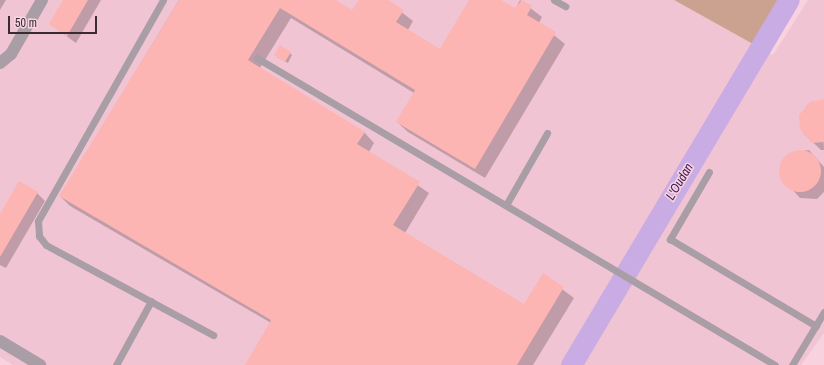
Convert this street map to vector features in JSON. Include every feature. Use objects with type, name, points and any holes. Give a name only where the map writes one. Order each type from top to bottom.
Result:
[{"type":"street","points":[[0,63],[11,54],[42,0]]},
{"type":"street","points":[[0,341],[27,362],[40,365]]},
{"type":"lane","points":[[163,0],[38,221],[39,236],[46,244],[213,335]]},
{"type":"lane","points":[[554,0],[565,6]]},
{"type":"lane","points":[[256,58],[775,365]]},
{"type":"lane","points":[[506,205],[547,133]]},
{"type":"lane","points":[[709,172],[670,239],[816,326]]},
{"type":"lane","points":[[116,365],[151,301]]},
{"type":"lane","points":[[792,365],[824,312]]},
{"type":"shaded area","points":[[0,0],[674,0],[773,55],[808,0],[824,0],[824,333],[801,365],[13,365],[0,357]]},
{"type":"shaded area","points":[[674,0],[778,0],[753,44]]},
{"type":"building","points":[[63,0],[88,0],[67,36],[49,24]]},
{"type":"building","points":[[179,0],[336,0],[352,10],[359,0],[388,0],[404,10],[396,22],[440,49],[469,0],[501,0],[515,8],[522,0],[532,6],[527,15],[556,32],[475,169],[396,122],[415,90],[280,8],[248,60],[365,132],[357,144],[420,182],[393,225],[524,304],[543,273],[564,287],[517,365],[245,365],[271,320],[59,196]]},
{"type":"building","points":[[280,45],[291,52],[285,62],[274,55]]},
{"type":"building","points":[[824,99],[824,142],[812,143],[800,129],[799,115],[810,102]]},
{"type":"building","points":[[796,150],[804,150],[812,153],[818,159],[821,171],[818,183],[812,189],[804,192],[796,192],[788,189],[782,183],[779,175],[779,167],[782,159],[788,153]]},
{"type":"building","points":[[19,181],[38,192],[0,257],[0,214]]},
{"type":"waterway","name":"L'Oudan","points":[[571,365],[789,0]]}]
